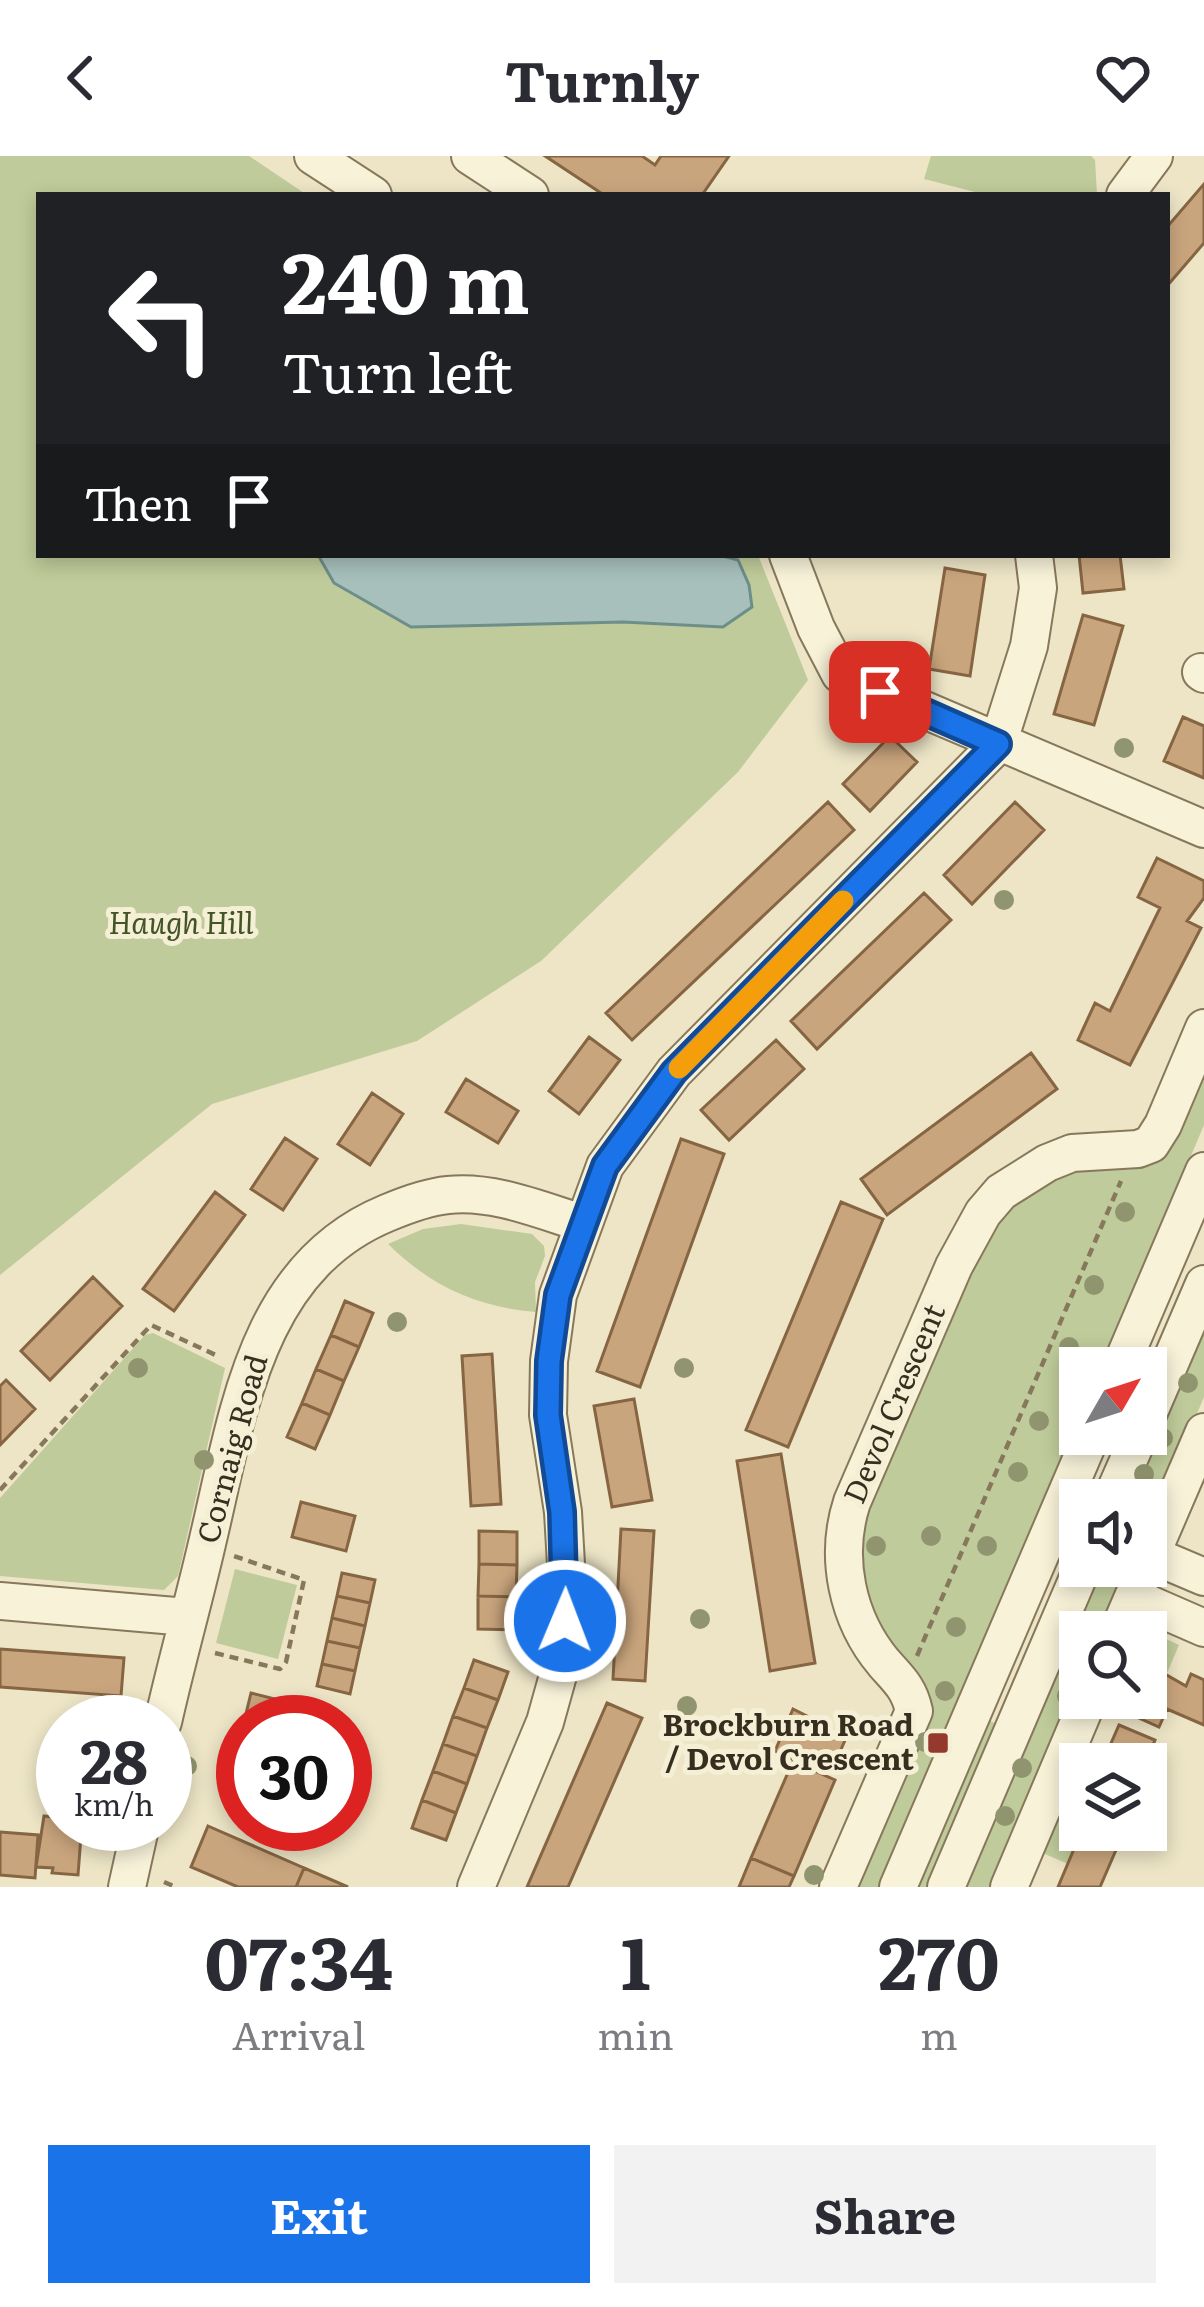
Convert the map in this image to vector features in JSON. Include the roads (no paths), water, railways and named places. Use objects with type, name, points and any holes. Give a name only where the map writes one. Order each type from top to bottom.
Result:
[{"type":"street","points":[[313,156],[364,177]]},
{"type":"street","points":[[470,156],[525,192]]},
{"type":"street","points":[[1127,192],[1154,156]]},
{"type":"street","points":[[789,558],[840,674],[1204,829]]},
{"type":"street","points":[[476,1887],[545,1722],[562,1660],[567,1582],[548,1415],[549,1361],[558,1295],[605,1166],[674,1072],[998,744],[1029,646],[1038,588],[1034,558]]},
{"type":"street","name":"Devol Crescent","points":[[838,1887],[914,1711],[903,1682],[860,1626],[847,1584],[843,1541],[852,1502],[954,1266],[983,1213],[1026,1174],[1072,1153],[1138,1149],[1158,1135],[1204,1028]]},
{"type":"street","points":[[1129,1347],[1204,1171]]},
{"type":"street","name":"Cornaig Road","points":[[169,1695],[243,1390],[276,1308],[338,1240],[409,1204],[450,1194],[511,1201],[582,1223]]},
{"type":"street","points":[[1167,1370],[1204,1284]]},
{"type":"street","points":[[1167,1520],[1204,1432]]},
{"type":"street","points":[[898,1887],[1083,1455]]},
{"type":"street","points":[[1167,1561],[1204,1577]]},
{"type":"street","points":[[946,1887],[1074,1587]]},
{"type":"street","points":[[1127,1611],[1138,1587]]},
{"type":"street","points":[[1133,1598],[1204,1628]]},
{"type":"street","points":[[0,1601],[184,1631]]},
{"type":"street","points":[[983,1688],[1023,1706]]},
{"type":"street","points":[[1009,1887],[1081,1719]]},
{"type":"street","points":[[127,1887],[135,1851]]},
{"type":"water","points":[[320,558],[730,558],[738,560],[752,607],[723,627],[623,622],[411,627],[334,583]]},
{"type":"place","name":"Brockburn Road / Devol Crescent","points":[[938,1743]]},
{"type":"park label","name":"Haugh Hill","points":[[181,924]]}]
